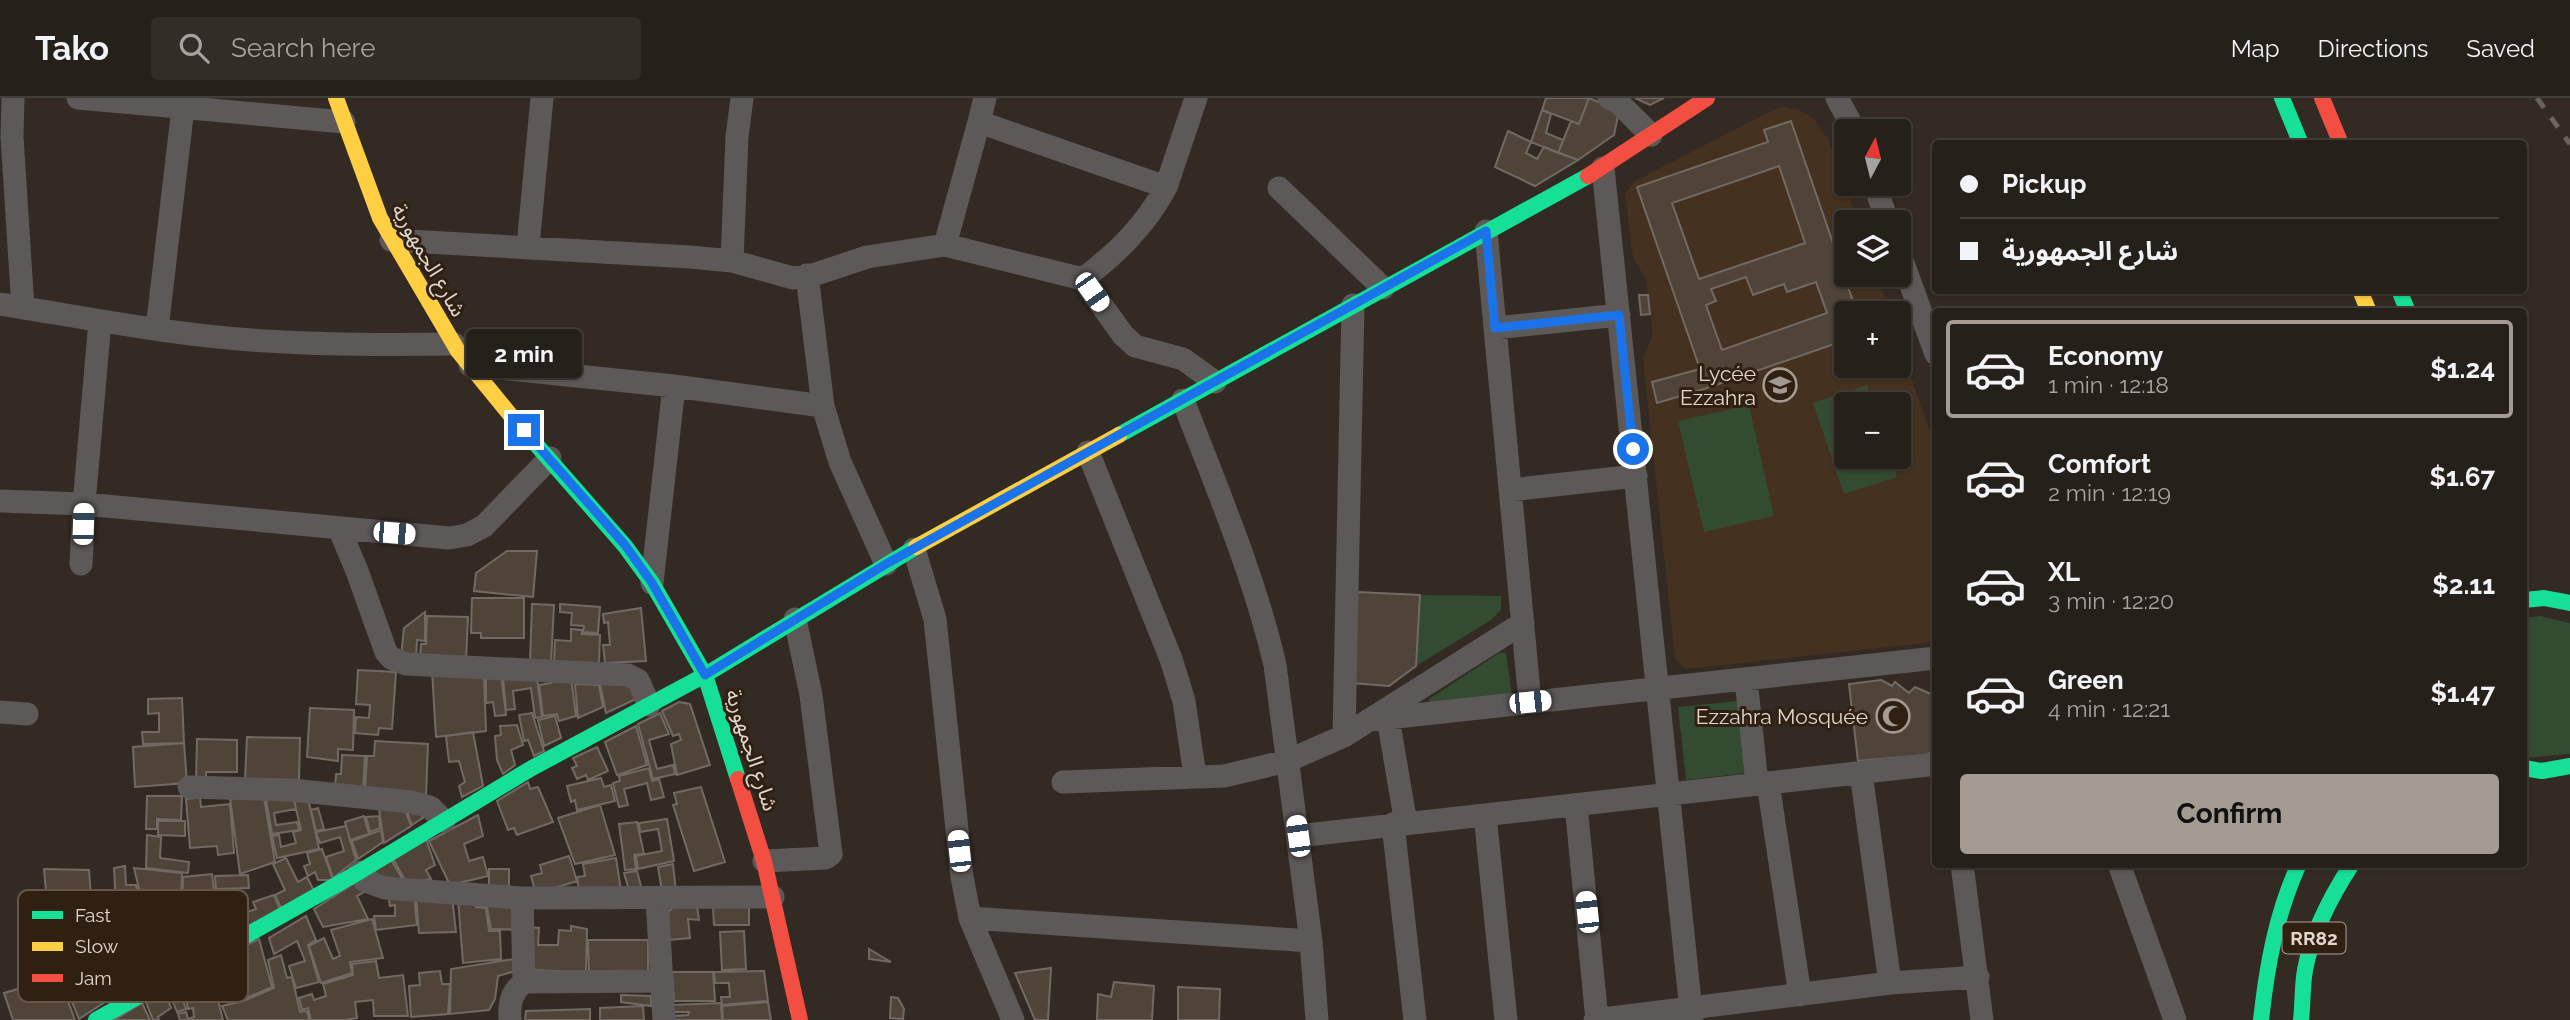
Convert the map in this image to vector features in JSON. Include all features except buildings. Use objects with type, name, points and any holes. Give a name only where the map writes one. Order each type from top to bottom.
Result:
[{"type":"street","points":[[13,98],[6,138],[11,306],[157,329],[264,341],[454,344]]},
{"type":"street","points":[[78,98],[344,122]]},
{"type":"street","name":"شارع الجمهورية","points":[[336,98],[372,200],[391,240],[454,344],[511,416],[625,545],[652,583],[705,675],[764,861],[800,1020]]},
{"type":"street","points":[[528,246],[542,98]]},
{"type":"street","points":[[732,261],[737,138],[742,98]]},
{"type":"street","points":[[945,245],[985,98]]},
{"type":"street","points":[[1083,279],[1137,232],[1156,206],[1166,187],[1196,98]]},
{"type":"street","points":[[1609,98],[1618,102],[1651,135]]},
{"type":"street","points":[[248,934],[359,872],[532,768],[705,675],[886,564],[1603,168],[1704,100],[1724,98]]},
{"type":"street","points":[[1837,98],[1849,119]]},
{"type":"street","points":[[1852,98],[1855,119]]},
{"type":"street","points":[[2282,98],[2299,140]]},
{"type":"street","points":[[2322,98],[2339,140]]},
{"type":"street","points":[[157,329],[183,108]]},
{"type":"street","points":[[979,122],[1166,187]]},
{"type":"street","points":[[1603,168],[1692,1015]]},
{"type":"street","points":[[1279,188],[1383,288]]},
{"type":"street","points":[[1486,231],[1530,702]]},
{"type":"street","points":[[391,240],[528,246],[732,261],[778,276],[793,278],[867,257],[945,245],[1083,279],[1123,335],[1135,345],[1183,359],[1215,382]]},
{"type":"street","points":[[807,275],[823,406],[840,462],[886,564]]},
{"type":"street","points":[[1911,285],[1932,343]]},
{"type":"street","points":[[1344,736],[1353,305]]},
{"type":"street","points":[[1495,328],[1619,315]]},
{"type":"street","points":[[81,564],[83,504],[100,321]]},
{"type":"street","points":[[470,365],[674,386],[823,406]]},
{"type":"street","points":[[652,583],[674,386]]},
{"type":"street","points":[[1183,400],[1266,624],[1275,665],[1311,942],[1317,1020]]},
{"type":"street","points":[[1088,452],[1171,659],[1184,701],[1195,776]]},
{"type":"street","points":[[0,501],[83,504],[449,538],[467,535],[484,526],[550,458]]},
{"type":"street","points":[[1510,491],[1636,476]]},
{"type":"street","points":[[339,528],[386,652],[391,658],[406,664],[628,675],[638,680],[649,705]]},
{"type":"street","points":[[914,549],[935,619],[962,877],[970,918],[1013,1020]]},
{"type":"street","points":[[2530,582],[2544,598]]},
{"type":"street","points":[[2527,600],[2544,598],[2570,603]]},
{"type":"street","points":[[764,861],[826,858],[831,854],[811,695],[795,619]]},
{"type":"street","points":[[1063,782],[1224,776],[1287,761],[1379,719],[1523,623]]},
{"type":"street","points":[[1379,719],[1932,658]]},
{"type":"street","points":[[1746,679],[1800,995]]},
{"type":"street","points":[[0,712],[27,714]]},
{"type":"street","points":[[1379,719],[1399,824],[1415,1020]]},
{"type":"street","points":[[1298,836],[1932,764]]},
{"type":"street","points":[[2527,768],[2542,771],[2570,766]]},
{"type":"street","points":[[1861,773],[1891,983]]},
{"type":"street","points":[[189,788],[291,790],[411,802],[430,807],[444,821]]},
{"type":"street","points":[[1576,805],[1596,1020],[1692,1015],[1800,995],[1891,983],[1978,977]]},
{"type":"street","points":[[1485,815],[1506,1020]]},
{"type":"street","points":[[1963,868],[1982,1020]]},
{"type":"street","points":[[2120,868],[2175,1020]]},
{"type":"street","name":"RR82","points":[[2261,1020],[2267,960],[2279,915],[2297,868]]},
{"type":"street","name":"RR82","points":[[2301,1020],[2306,966],[2319,923],[2336,888],[2350,868]]},
{"type":"street","points":[[359,872],[365,881],[385,888],[522,898],[773,897]]},
{"type":"street","points":[[496,1020],[510,1020],[509,1003],[512,995],[524,982],[522,898]]},
{"type":"street","points":[[657,898],[664,1020]]},
{"type":"street","points":[[970,918],[1311,942]]},
{"type":"street","points":[[524,982],[662,981]]},
{"type":"street","points":[[96,1020],[128,1002]]},
{"type":"shaded area","name":"Lycée Ezzahra","points":[[1783,107],[1799,110],[1814,119],[1828,139],[1834,156],[1834,196],[1849,196],[1854,210],[1834,210],[1834,287],[1881,287],[1886,301],[1834,301],[1834,378],[1911,377],[1932,437],[1932,642],[1686,669],[1675,659],[1643,358],[1653,335],[1646,279],[1633,258],[1625,194],[1635,181]]},
{"type":"green space","points":[[1867,385],[1869,392],[1846,392]]},
{"type":"green space","points":[[1834,396],[1834,465],[1813,403]]},
{"type":"green space","points":[[1749,405],[1774,516],[1704,532],[1678,421]]},
{"type":"green space","points":[[1835,469],[1895,469],[1897,477],[1844,494]]},
{"type":"green space","points":[[1420,595],[1501,596],[1501,610],[1491,620],[1416,666]]},
{"type":"green space","points":[[2540,616],[2570,623],[2570,754],[2527,758],[2527,618]]},
{"type":"green space","points":[[1499,653],[1506,653],[1512,695],[1430,704],[1429,699]]},
{"type":"green space","points":[[1738,701],[1746,773],[1686,780],[1678,707]]},
{"type":"railway","points":[[2537,98],[2570,144]]},
{"type":"traffic: fast","points":[[2282,98],[2299,140]]},
{"type":"traffic: fast","points":[[1119,435],[1588,176]]},
{"type":"traffic: fast","points":[[2401,294],[2406,308]]},
{"type":"traffic: fast","points":[[512,417],[625,546],[652,583],[705,675],[738,779]]},
{"type":"traffic: fast","points":[[248,934],[359,872],[532,768],[705,675],[916,547]]},
{"type":"traffic: fast","points":[[2527,600],[2544,598],[2570,603]]},
{"type":"traffic: fast","points":[[2527,768],[2542,771],[2570,766]]},
{"type":"traffic: fast","points":[[2261,1020],[2274,940],[2284,902],[2297,868]]},
{"type":"traffic: fast","points":[[2301,1020],[2304,976],[2312,942],[2330,902],[2350,868]]},
{"type":"traffic: fast","points":[[96,1020],[128,1002]]},
{"type":"traffic: slow","points":[[336,98],[380,218],[458,351],[512,417]]},
{"type":"traffic: slow","points":[[2362,294],[2367,308]]},
{"type":"traffic: slow","points":[[916,547],[1119,435]]},
{"type":"traffic: jam","points":[[1588,176],[1707,98]]},
{"type":"traffic: jam","points":[[2322,98],[2339,140]]},
{"type":"traffic: jam","points":[[738,779],[764,861],[800,1020]]},
{"type":"place","name":"Lycée Ezzahra","points":[[1780,385]]},
{"type":"place","name":"Ezzahra Mosquée","points":[[1893,716]]},
{"type":"route","points":[[524,430],[625,545],[652,583],[705,675],[886,564],[1486,231],[1495,328],[1619,315],[1633,449]]}]
